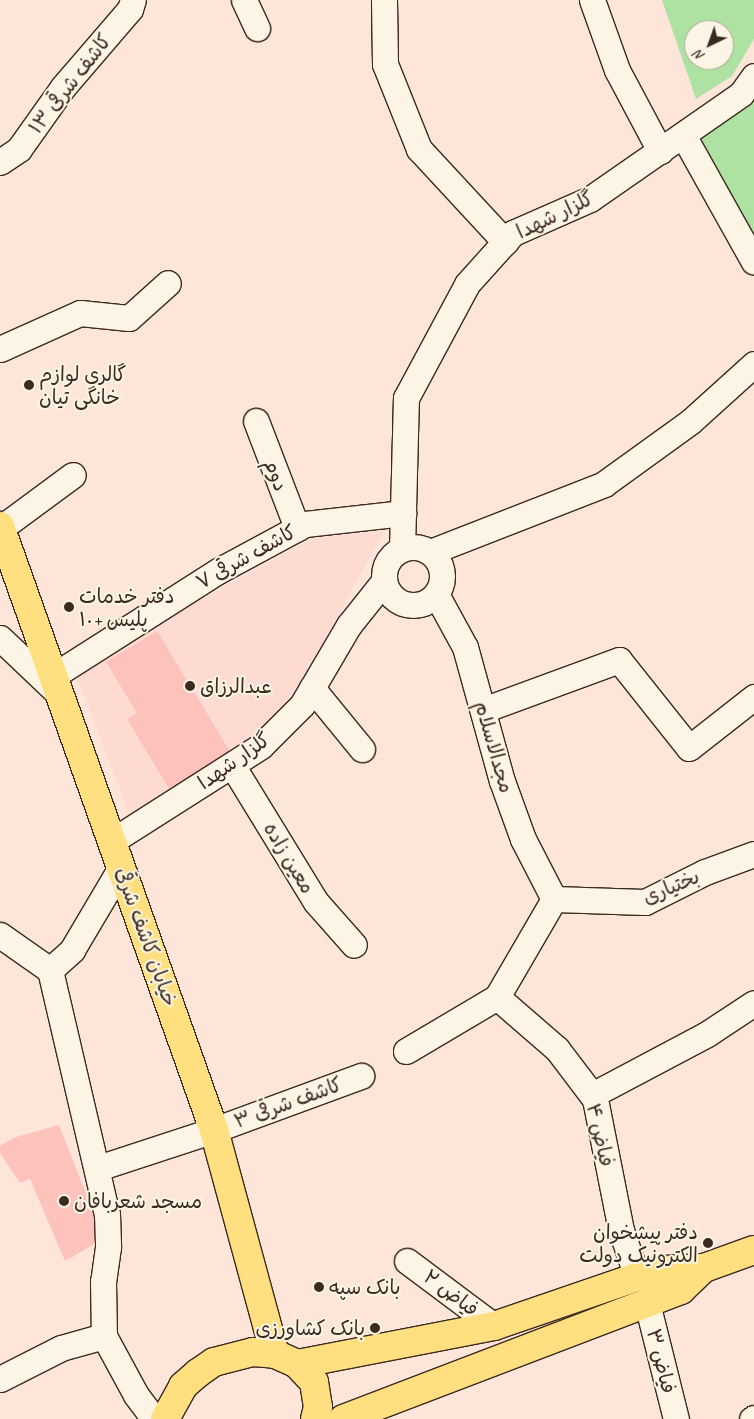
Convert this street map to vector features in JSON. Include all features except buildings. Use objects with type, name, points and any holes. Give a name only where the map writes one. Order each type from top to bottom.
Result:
[{"type":"main road","name":"خیابان کاشف شرقی","points":[[0,527],[214,1130],[286,1359]]},
{"type":"main road","points":[[165,1419],[183,1386],[214,1362],[253,1352],[286,1359],[494,1326],[637,1277],[666,1270],[704,1268],[754,1250]]},
{"type":"main road","points":[[343,1419],[681,1290],[704,1268]]},
{"type":"main road","points":[[286,1359],[314,1382],[318,1407],[315,1419]]},
{"type":"street","name":"کاشف شرقی ۱۳","points":[[0,162],[19,149],[64,87],[130,9],[133,0]]},
{"type":"street","points":[[244,0],[257,28]]},
{"type":"street","points":[[384,0],[385,64],[419,149],[505,242]]},
{"type":"street","points":[[592,0],[617,70],[660,151]]},
{"type":"street","name":"گلزار شهدا","points":[[402,549],[406,398],[467,284],[513,233],[590,199],[741,94],[754,76]]},
{"type":"street","points":[[683,135],[754,262]]},
{"type":"street","points":[[0,349],[80,313],[129,318],[168,283]]},
{"type":"street","points":[[430,552],[604,484],[691,421],[754,364]]},
{"type":"street","name":"دوم","points":[[256,421],[297,528]]},
{"type":"street","points":[[0,527],[74,475]]},
{"type":"street","name":"کاشف شرقی ۷","points":[[57,685],[218,571],[305,524],[403,513]]},
{"type":"street","points":[[421,548],[430,552],[441,567],[442,578],[436,594],[420,605],[402,603],[387,590],[384,581],[384,571],[387,562],[402,549],[421,548]]},
{"type":"street","name":"گلزار شهدا","points":[[112,841],[261,746],[302,705],[350,625],[384,581]]},
{"type":"street","name":"مجدالاسلام","points":[[436,594],[465,647],[502,780],[523,839],[554,899]]},
{"type":"street","points":[[0,638],[57,685]]},
{"type":"street","points":[[483,710],[619,660],[689,748],[754,697]]},
{"type":"street","points":[[312,688],[362,749]]},
{"type":"street","name":"معین زاده","points":[[232,765],[316,902],[354,945]]},
{"type":"street","name":"بختیاری","points":[[554,899],[645,902],[705,872],[754,854]]},
{"type":"street","points":[[50,970],[72,950],[121,867]]},
{"type":"street","points":[[406,1052],[498,997],[554,899]]},
{"type":"street","points":[[0,935],[50,970],[98,1168],[107,1214],[108,1247],[103,1281],[104,1336],[136,1395],[154,1419]]},
{"type":"street","name":"فیاض ۴","points":[[498,997],[557,1049],[595,1099],[621,1230],[637,1277]]},
{"type":"street","points":[[592,1095],[707,1034],[754,1003]]},
{"type":"street","name":"کاشف شرقی ۳","points":[[98,1168],[214,1130],[361,1076]]},
{"type":"street","name":"فیاض ۲","points":[[407,1261],[494,1326]]},
{"type":"street","name":"فیاض ۳","points":[[647,1303],[676,1419]]},
{"type":"street","points":[[0,1379],[61,1348],[104,1336]]},
{"type":"shaded area","name":"عبدالرزاق","points":[[384,531],[293,700],[237,751],[130,816],[75,672],[167,618],[313,538]]},
{"type":"green space","points":[[662,0],[754,0],[754,39],[732,76],[696,99],[686,70],[734,70],[734,20],[684,20],[684,64]]},
{"type":"green space","points":[[754,88],[754,251],[692,151],[702,130]]},
{"type":"place","name":"گالری لوازم خانگی تیان","points":[[29,385]]},
{"type":"place","name":"دفتر خدمات پلیس +۱۰","points":[[69,607]]},
{"type":"place","name":"عبدالرزاق","points":[[190,686]]},
{"type":"place","name":"مسجد شعربافان","points":[[64,1201]]},
{"type":"place","name":"دفتر پیشخوان الکترونیک دولت","points":[[708,1243]]},
{"type":"place","name":"بانک سپه","points":[[319,1287]]},
{"type":"place","name":"بانک کشاورزی","points":[[375,1328]]}]
